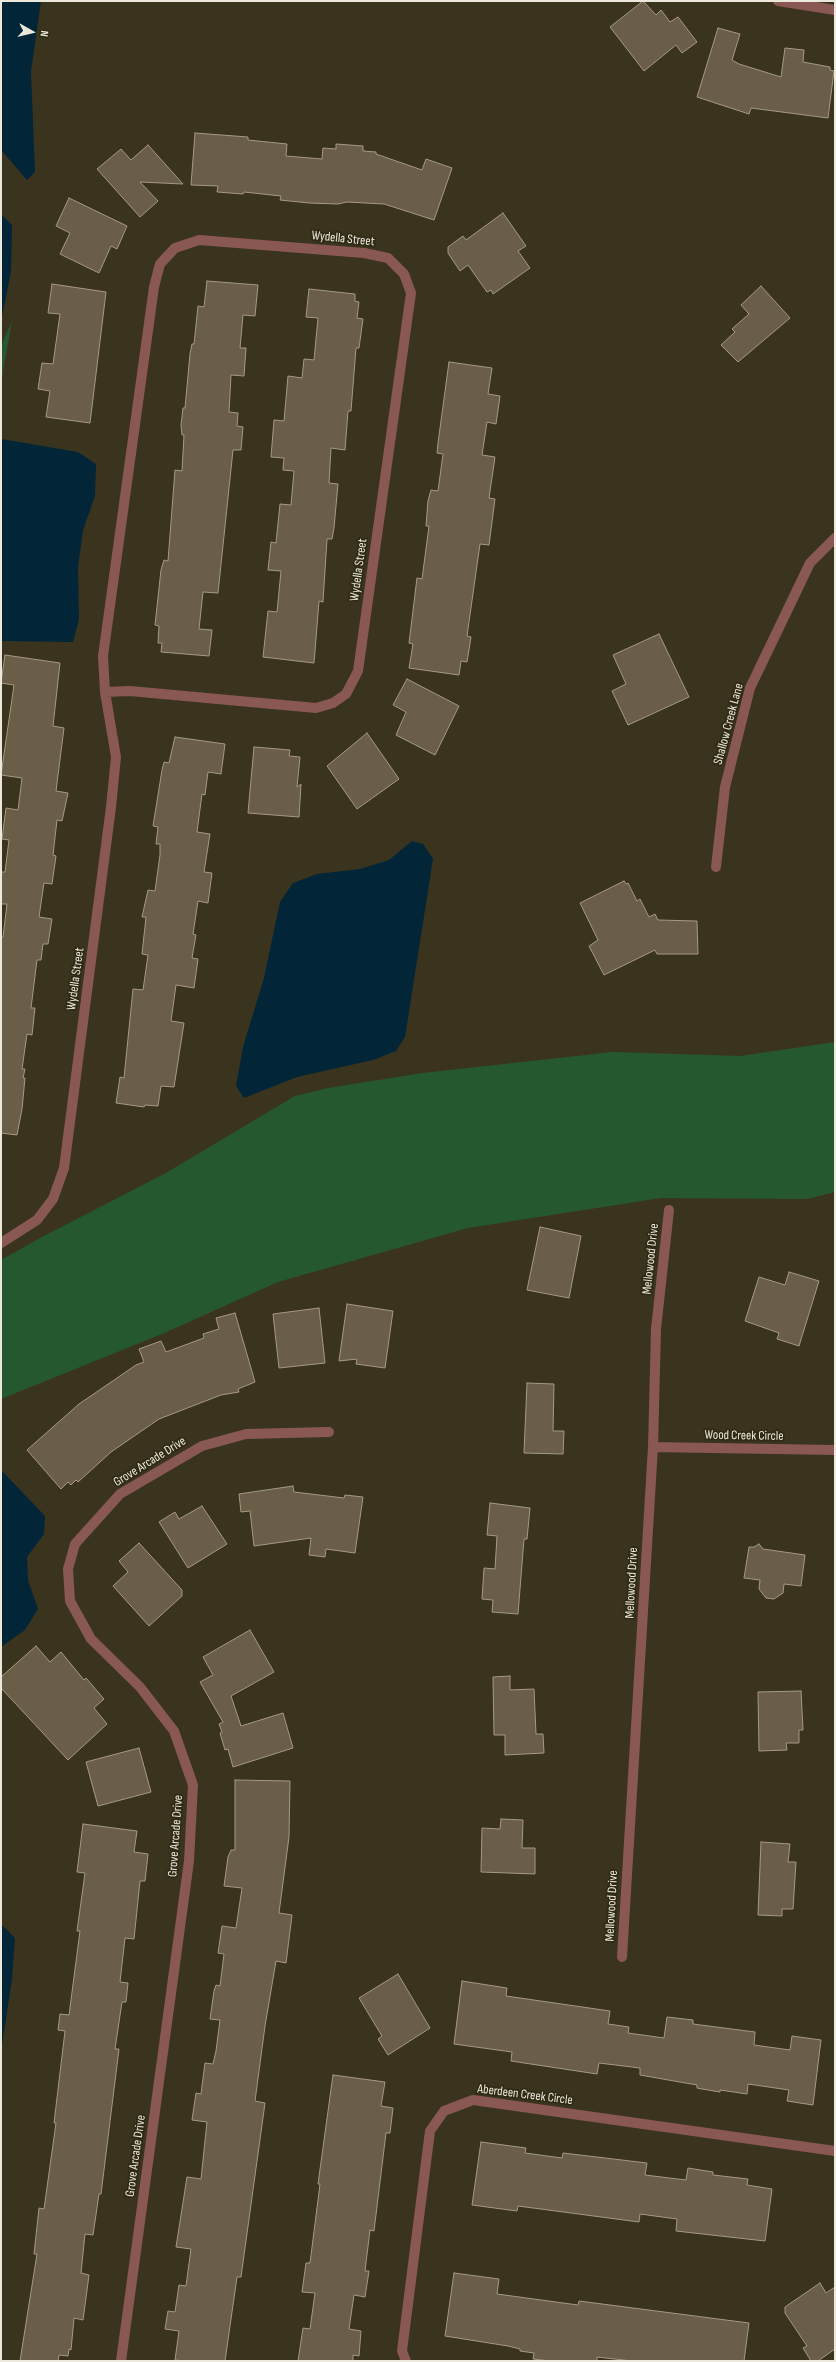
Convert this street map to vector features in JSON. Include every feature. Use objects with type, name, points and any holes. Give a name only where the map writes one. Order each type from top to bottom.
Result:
[{"type":"street","points":[[778,1],[835,10]]},
{"type":"street","name":"Wydella Street","points":[[1,1243],[37,1220],[53,1199],[64,1168],[113,793],[116,757],[105,692],[103,656],[154,287],[160,264],[175,248],[199,240],[364,253],[388,258],[404,274],[412,292],[358,671],[346,694],[333,703],[316,708],[130,691],[105,692]]},
{"type":"street","name":"Shallow Creek Lane","points":[[716,867],[725,787],[750,688],[810,564],[835,538]]},
{"type":"street","name":"Mellowood Drive","points":[[622,1957],[653,1447],[656,1329],[669,1210]]},
{"type":"street","name":"Grove Arcade Drive","points":[[121,2361],[189,1862],[193,1785],[174,1731],[140,1687],[91,1639],[70,1602],[68,1569],[75,1544],[120,1494],[202,1446],[246,1434],[329,1432]]},
{"type":"street","name":"Wood Creek Circle","points":[[653,1447],[835,1450]]},
{"type":"street","name":"Aberdeen Creek Circle","points":[[406,2361],[402,2351],[430,2131],[444,2111],[473,2100],[835,2151]]},
{"type":"green space","points":[[12,321],[3,371],[1,388],[1,346]]},
{"type":"green space","points":[[835,1042],[835,1192],[807,1199],[661,1198],[468,1228],[278,1282],[162,1334],[1,1399],[1,1260],[40,1238],[164,1174],[295,1096],[328,1088],[423,1073],[613,1052],[740,1056]]},
{"type":"water","points":[[1,1],[41,1],[31,72],[35,172],[27,180],[1,150]]},
{"type":"water","points":[[1,214],[12,225],[11,272],[1,321]]},
{"type":"water","points":[[1,439],[78,452],[96,464],[95,496],[83,530],[78,568],[79,619],[73,642],[1,641]]},
{"type":"water","points":[[412,841],[423,844],[433,859],[405,1037],[396,1051],[373,1060],[297,1077],[244,1098],[236,1086],[243,1047],[264,978],[280,902],[293,883],[317,874],[360,869],[389,860]]},
{"type":"water","points":[[1,1470],[45,1516],[44,1534],[27,1557],[28,1580],[38,1609],[25,1630],[1,1647]]},
{"type":"water","points":[[3,1926],[15,1938],[12,1979],[1,2052],[1,1927]]},
{"type":"building","points":[[643,1],[656,15],[661,10],[670,22],[678,17],[697,42],[682,53],[676,45],[644,71],[610,27]]},
{"type":"building","points":[[718,28],[740,34],[732,60],[739,64],[781,77],[785,48],[804,50],[803,62],[830,67],[830,70],[834,71],[828,118],[751,108],[749,114],[697,97]]},
{"type":"building","points":[[195,133],[248,137],[248,140],[287,144],[286,156],[322,159],[323,148],[336,149],[336,144],[363,146],[363,151],[376,152],[376,154],[422,170],[426,159],[452,168],[434,220],[384,204],[347,202],[338,204],[309,203],[280,200],[281,196],[244,192],[243,194],[217,192],[218,186],[191,185]]},
{"type":"building","points":[[148,145],[183,184],[140,182],[158,201],[140,217],[97,169],[121,149],[131,160]]},
{"type":"building","points":[[69,198],[127,226],[117,249],[111,246],[99,273],[60,254],[70,233],[56,226]]},
{"type":"building","points":[[503,213],[526,246],[518,251],[530,268],[493,294],[491,290],[487,292],[468,265],[460,271],[448,253],[448,247],[463,236],[466,240]]},
{"type":"building","points":[[207,281],[258,285],[255,316],[243,315],[240,348],[246,348],[244,376],[231,375],[229,412],[238,413],[237,426],[243,427],[241,450],[233,450],[218,593],[203,592],[199,629],[212,630],[209,656],[161,652],[162,643],[158,643],[159,626],[155,625],[161,570],[164,560],[168,561],[175,470],[182,471],[184,435],[182,435],[181,425],[183,408],[185,408],[190,354],[192,344],[194,344],[198,306],[204,307]]},
{"type":"building","points":[[52,284],[106,292],[90,423],[46,417],[50,391],[38,389],[42,363],[53,364],[60,314],[48,313]]},
{"type":"building","points":[[761,286],[790,318],[738,362],[721,345],[735,332],[732,329],[749,314],[741,305]]},
{"type":"building","points":[[309,289],[355,294],[355,301],[359,302],[357,318],[363,319],[359,348],[356,348],[351,411],[348,411],[345,450],[331,448],[329,483],[338,484],[332,539],[327,539],[323,602],[319,601],[314,663],[263,657],[268,611],[277,612],[281,571],[268,570],[271,542],[276,543],[280,504],[291,505],[294,471],[283,470],[284,458],[271,457],[274,420],[284,421],[288,376],[302,378],[304,359],[314,360],[318,318],[306,317]]},
{"type":"building","points":[[449,362],[492,368],[488,394],[500,396],[496,424],[487,422],[482,455],[495,457],[489,498],[495,499],[489,545],[480,544],[467,636],[471,637],[467,662],[461,661],[459,675],[409,668],[413,644],[409,643],[417,578],[422,579],[429,526],[426,526],[428,501],[431,490],[438,491],[443,454],[437,453]]},
{"type":"building","points":[[659,634],[689,697],[628,725],[612,691],[626,684],[613,655]]},
{"type":"building","points":[[5,655],[60,663],[53,726],[64,728],[56,791],[68,793],[62,821],[57,820],[53,855],[56,856],[52,884],[44,883],[39,917],[52,919],[48,944],[43,944],[41,960],[37,960],[31,1008],[35,1008],[32,1035],[27,1034],[22,1069],[25,1069],[23,1078],[25,1078],[22,1109],[17,1135],[1,1133],[1,937],[3,937],[7,904],[1,904],[1,872],[5,872],[9,840],[2,839],[6,808],[18,810],[22,778],[1,775],[14,685],[1,683]]},
{"type":"building","points":[[407,679],[459,706],[435,755],[396,735],[406,712],[393,705]]},
{"type":"building","points":[[367,733],[399,779],[357,809],[327,766]]},
{"type":"building","points":[[175,737],[225,744],[221,774],[208,772],[205,795],[202,794],[197,832],[210,834],[204,872],[212,873],[208,903],[198,901],[193,934],[196,935],[192,958],[198,959],[194,988],[176,985],[171,1021],[184,1023],[174,1087],[161,1086],[158,1106],[145,1105],[144,1107],[116,1103],[120,1077],[124,1078],[133,989],[143,990],[148,955],[142,954],[146,917],[142,917],[148,890],[155,891],[160,855],[160,844],[156,844],[158,827],[153,826],[162,770],[164,762],[169,763]]},
{"type":"building","points":[[254,747],[290,750],[289,756],[300,757],[297,787],[301,784],[299,817],[248,813]]},
{"type":"building","points":[[624,881],[626,884],[628,883],[637,901],[640,899],[649,917],[655,914],[658,920],[697,921],[698,954],[657,954],[655,950],[604,975],[589,946],[598,940],[580,903]]},
{"type":"building","points":[[540,1227],[581,1236],[569,1298],[527,1290]]},
{"type":"building","points":[[789,1272],[819,1281],[799,1346],[777,1339],[779,1333],[745,1321],[759,1277],[785,1285]]},
{"type":"building","points":[[347,1304],[393,1311],[385,1368],[356,1364],[357,1359],[339,1361]]},
{"type":"building","points":[[319,1308],[325,1363],[279,1368],[273,1314]]},
{"type":"building","points":[[235,1313],[255,1382],[238,1389],[239,1392],[221,1395],[159,1419],[111,1452],[78,1482],[76,1480],[71,1485],[68,1482],[61,1489],[27,1450],[79,1404],[136,1365],[144,1362],[139,1349],[161,1341],[166,1352],[204,1338],[203,1334],[219,1329],[216,1318]]},
{"type":"building","points":[[527,1383],[554,1384],[553,1431],[564,1431],[563,1454],[524,1453]]},
{"type":"building","points":[[293,1486],[294,1492],[344,1498],[345,1495],[363,1497],[355,1553],[326,1549],[325,1557],[309,1555],[311,1538],[254,1546],[250,1511],[241,1512],[239,1494]]},
{"type":"building","points":[[490,1503],[530,1508],[527,1539],[524,1539],[518,1614],[492,1612],[493,1600],[482,1599],[484,1568],[495,1569],[497,1536],[487,1535]]},
{"type":"building","points":[[202,1506],[227,1544],[188,1568],[159,1522],[175,1512],[179,1519]]},
{"type":"building","points":[[139,1543],[182,1590],[182,1596],[149,1626],[113,1586],[128,1572],[119,1561]]},
{"type":"building","points":[[759,1544],[763,1549],[805,1555],[801,1586],[784,1584],[783,1593],[774,1599],[766,1598],[759,1589],[760,1580],[744,1578],[749,1547],[754,1547]]},
{"type":"building","points":[[250,1630],[274,1672],[231,1696],[241,1726],[283,1713],[293,1748],[233,1767],[228,1749],[225,1750],[220,1733],[222,1732],[219,1724],[223,1722],[200,1682],[213,1675],[203,1657]]},
{"type":"building","points":[[36,1646],[50,1662],[61,1652],[84,1680],[86,1678],[104,1699],[94,1708],[107,1724],[68,1760],[1,1688],[1,1677]]},
{"type":"building","points":[[510,1676],[510,1690],[534,1689],[536,1734],[543,1734],[544,1753],[505,1755],[505,1735],[494,1735],[493,1677]]},
{"type":"building","points":[[801,1691],[803,1730],[799,1730],[799,1743],[786,1743],[787,1750],[759,1751],[758,1692]]},
{"type":"building","points":[[139,1748],[151,1792],[98,1806],[86,1762]]},
{"type":"building","points":[[235,1780],[290,1781],[289,1837],[279,1913],[292,1915],[286,1963],[276,1961],[265,2026],[255,2101],[265,2103],[241,2277],[237,2277],[225,2361],[184,2361],[175,2360],[179,2331],[165,2329],[168,2311],[175,2312],[179,2285],[186,2286],[191,2249],[176,2247],[187,2177],[201,2179],[207,2122],[192,2120],[196,2093],[201,2094],[205,2063],[213,2064],[216,2051],[220,2020],[210,2019],[214,1991],[216,1985],[220,1986],[224,1954],[218,1953],[222,1926],[236,1928],[242,1888],[224,1886],[228,1857],[231,1850],[235,1850]]},
{"type":"building","points":[[501,1819],[523,1820],[522,1848],[535,1848],[535,1874],[481,1872],[482,1828],[500,1829]]},
{"type":"building","points":[[83,1824],[137,1831],[134,1852],[148,1854],[145,1881],[140,1881],[134,1939],[125,1938],[120,1982],[128,1983],[126,2002],[122,2002],[115,2049],[119,2049],[101,2194],[99,2194],[93,2235],[85,2234],[81,2273],[89,2275],[83,2320],[74,2318],[71,2350],[69,2349],[68,2356],[59,2355],[58,2361],[20,2361],[37,2254],[34,2254],[39,2208],[44,2209],[56,2123],[54,2123],[65,2031],[58,2030],[60,2014],[69,2015],[80,1931],[77,1931],[85,1873],[77,1872]]},
{"type":"building","points":[[761,1842],[790,1844],[788,1862],[796,1862],[793,1909],[782,1909],[782,1916],[758,1915]]},
{"type":"building","points":[[398,1974],[430,2028],[388,2055],[378,2039],[382,2036],[359,1998]]},
{"type":"building","points":[[462,1981],[507,1988],[506,1996],[610,2011],[608,2024],[629,2027],[628,2033],[664,2038],[667,2017],[693,2020],[693,2024],[755,2032],[754,2045],[790,2050],[792,2036],[821,2040],[813,2105],[787,2101],[789,2090],[748,2084],[747,2094],[720,2090],[720,2092],[697,2088],[697,2085],[640,2075],[640,2068],[599,2063],[597,2074],[511,2061],[512,2052],[454,2044]]},
{"type":"building","points":[[333,2075],[385,2082],[381,2106],[393,2108],[390,2133],[386,2133],[374,2231],[370,2230],[365,2271],[369,2271],[365,2297],[354,2295],[349,2329],[361,2331],[359,2356],[353,2355],[353,2361],[298,2361],[303,2328],[310,2329],[315,2293],[302,2292],[306,2263],[310,2263],[320,2184],[318,2184]]},
{"type":"building","points":[[481,2142],[526,2148],[525,2153],[562,2158],[563,2153],[647,2163],[645,2175],[686,2180],[688,2168],[713,2172],[713,2175],[748,2179],[747,2185],[772,2189],[765,2241],[676,2231],[677,2219],[640,2214],[639,2222],[518,2206],[517,2211],[472,2205]]},
{"type":"building","points":[[454,2273],[499,2279],[497,2294],[578,2305],[579,2301],[749,2323],[744,2361],[632,2361],[597,2357],[597,2361],[550,2361],[533,2359],[534,2353],[520,2351],[520,2349],[508,2346],[445,2336]]},
{"type":"building","points":[[820,2283],[826,2293],[835,2287],[835,2349],[818,2361],[811,2361],[803,2348],[807,2346],[785,2313],[785,2307]]}]
